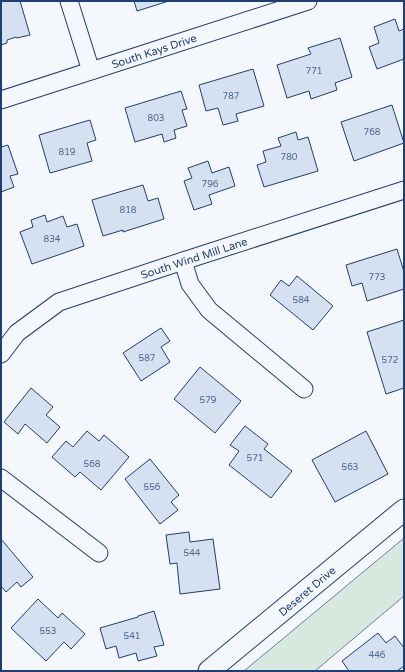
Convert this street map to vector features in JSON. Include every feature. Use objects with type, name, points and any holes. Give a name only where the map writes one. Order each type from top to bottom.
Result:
[{"type":"street","points":[[69,1],[91,71]]},
{"type":"street","name":"South Kays Drive","points":[[1,100],[308,1]]},
{"type":"street","name":"South Wind Mill Lane","points":[[1,354],[17,333],[59,302],[404,190]]},
{"type":"street","points":[[183,261],[190,284],[209,310],[304,389]]},
{"type":"street","points":[[1,478],[99,553]]},
{"type":"street","name":"Deseret Drive","points":[[209,671],[404,510]]},
{"type":"shaded area","points":[[404,538],[404,596],[315,671],[244,671]]},
{"type":"building","points":[[1,1],[20,1],[30,35],[7,40],[7,43],[1,45]]},
{"type":"building","points":[[134,1],[169,1],[137,11]]},
{"type":"building","points":[[395,19],[399,31],[404,29],[404,59],[377,69],[369,47],[379,43],[374,27]]},
{"type":"building","points":[[340,38],[352,77],[335,83],[337,90],[311,99],[309,91],[287,98],[277,65],[311,54],[308,48]]},
{"type":"building","points":[[253,69],[264,106],[236,114],[238,121],[223,125],[218,108],[206,111],[199,85]]},
{"type":"building","points":[[181,91],[187,109],[182,110],[187,126],[174,130],[176,138],[164,142],[162,134],[135,142],[125,108]]},
{"type":"building","points":[[392,105],[404,143],[354,161],[341,122]]},
{"type":"building","points":[[90,120],[96,140],[87,143],[92,161],[50,173],[39,135]]},
{"type":"building","points":[[296,132],[298,140],[308,137],[318,171],[264,187],[257,165],[266,162],[263,151],[281,146],[278,138]]},
{"type":"building","points":[[8,145],[18,174],[10,176],[14,187],[1,192],[1,147]]},
{"type":"building","points":[[208,161],[212,173],[229,167],[235,186],[209,195],[212,204],[194,210],[184,181],[192,178],[188,168]]},
{"type":"building","points":[[143,185],[148,201],[158,198],[164,219],[123,232],[123,230],[103,236],[92,200]]},
{"type":"building","points":[[45,215],[47,222],[63,216],[67,227],[77,224],[84,246],[32,264],[20,232],[33,227],[31,220]]},
{"type":"building","points":[[397,249],[404,272],[404,289],[367,301],[362,283],[352,286],[346,265]]},
{"type":"building","points":[[297,276],[333,306],[313,330],[270,295],[281,280],[289,286]]},
{"type":"building","points":[[404,320],[404,388],[386,394],[367,332]]},
{"type":"building","points":[[161,328],[170,341],[161,347],[170,362],[141,381],[123,353]]},
{"type":"building","points":[[200,367],[241,401],[215,433],[174,399]]},
{"type":"building","points":[[31,388],[53,407],[46,415],[60,427],[47,443],[25,424],[18,434],[4,422]]},
{"type":"building","points":[[245,426],[268,444],[264,449],[292,471],[271,498],[229,465],[239,451],[230,445]]},
{"type":"building","points":[[87,431],[99,441],[104,435],[129,457],[101,490],[80,472],[75,477],[52,457],[66,441],[73,447]]},
{"type":"building","points":[[366,431],[388,474],[335,502],[312,460]]},
{"type":"building","points":[[150,459],[179,495],[171,502],[178,510],[160,524],[125,479]]},
{"type":"building","points":[[189,532],[190,542],[213,539],[220,589],[180,594],[177,563],[170,564],[166,535]]},
{"type":"building","points":[[1,539],[33,577],[21,587],[17,582],[6,592],[1,586]]},
{"type":"building","points":[[38,599],[58,618],[62,613],[85,634],[71,649],[64,642],[46,661],[11,628]]},
{"type":"building","points":[[154,611],[164,645],[154,647],[157,656],[138,661],[136,653],[119,658],[116,646],[106,649],[100,628]]},
{"type":"building","points":[[378,633],[386,643],[395,636],[404,648],[404,666],[397,671],[349,671],[342,661]]}]
